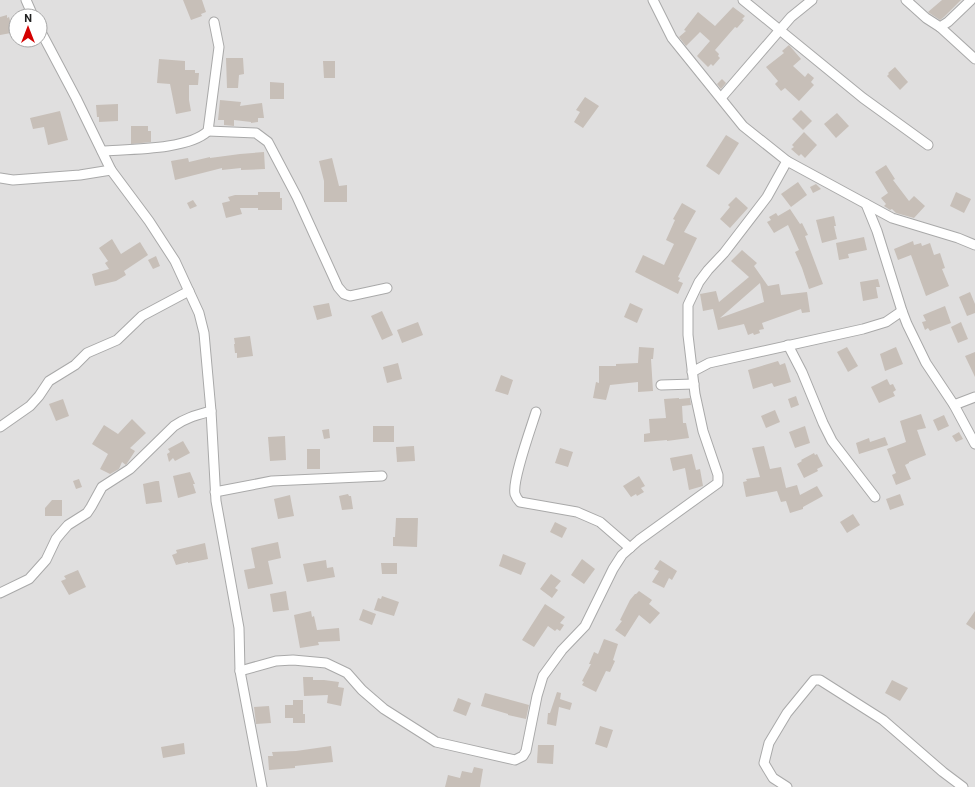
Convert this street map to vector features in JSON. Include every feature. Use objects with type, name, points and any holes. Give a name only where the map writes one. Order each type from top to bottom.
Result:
[{"type":"street","points":[[653,0],[672,38],[742,126],[786,161],[892,218],[958,238],[975,245]]},
{"type":"street","points":[[743,0],[863,98],[928,145]]},
{"type":"street","points":[[721,98],[791,16],[812,0]]},
{"type":"street","points":[[906,0],[926,18],[940,27],[975,59]]},
{"type":"street","points":[[940,27],[948,22],[971,0]]},
{"type":"street","points":[[102,151],[183,144],[203,136],[208,131],[219,47],[214,22]]},
{"type":"street","points":[[48,45],[111,170],[149,221],[175,261],[199,313],[204,333],[211,411],[215,492],[239,628],[240,671],[262,787]]},
{"type":"street","points":[[208,131],[256,133],[268,142],[297,197],[338,287],[344,294],[350,296],[387,288]]},
{"type":"street","points":[[240,671],[276,661],[293,660],[326,663],[347,673],[362,690],[384,709],[436,742],[515,760],[523,756],[526,752],[537,696],[543,676],[562,650],[585,626],[613,569],[622,555],[718,483],[718,475],[703,431],[694,384],[688,335],[688,305],[699,282],[708,270],[724,254],[767,197],[786,161]]},
{"type":"street","points":[[0,178],[13,180],[80,175],[111,170]]},
{"type":"street","points":[[866,204],[902,311],[926,363],[954,405],[975,444]]},
{"type":"street","points":[[0,427],[30,406],[49,381],[75,365],[88,353],[117,340],[142,316],[189,291]]},
{"type":"street","points":[[692,372],[709,363],[788,346],[886,322],[902,311]]},
{"type":"street","points":[[788,346],[802,372],[823,424],[832,441],[875,497]]},
{"type":"street","points":[[661,385],[694,384]]},
{"type":"street","points":[[954,405],[975,397]]},
{"type":"street","points":[[0,593],[30,580],[34,576],[46,560],[58,536],[68,525],[87,513],[102,487],[130,469],[181,421],[211,411]]},
{"type":"street","points":[[536,412],[516,477],[515,493],[517,499],[520,502],[577,512],[600,522],[630,548]]},
{"type":"street","points":[[215,492],[272,481],[382,476]]},
{"type":"street","points":[[787,787],[773,778],[764,763],[769,744],[787,713],[814,680],[820,680],[883,720],[943,772],[964,787]]},
{"type":"shaded area","points":[[0,0],[975,0],[975,787],[0,787]]},
{"type":"building","points":[[183,0],[202,0],[206,12],[201,14],[202,16],[191,20]]},
{"type":"building","points":[[942,0],[961,0],[940,20],[928,12]]},
{"type":"building","points":[[733,7],[745,16],[742,19],[744,20],[737,28],[735,27],[715,50],[719,54],[718,56],[720,58],[713,66],[711,64],[708,67],[697,56],[710,41],[700,32],[686,46],[679,37],[686,31],[684,30],[698,12],[715,26]]},
{"type":"building","points":[[7,15],[8,34],[0,35],[0,17]]},
{"type":"building","points":[[789,45],[801,59],[793,66],[805,77],[808,73],[814,78],[811,82],[814,85],[799,101],[785,88],[781,91],[775,84],[778,81],[766,67],[784,53],[782,51]]},
{"type":"building","points":[[226,58],[243,58],[244,74],[239,75],[238,88],[227,88]]},
{"type":"building","points":[[159,59],[185,61],[185,70],[195,70],[195,73],[199,73],[198,85],[189,85],[191,111],[176,114],[170,84],[157,83]]},
{"type":"building","points":[[323,61],[335,61],[335,78],[324,78]]},
{"type":"building","points":[[895,67],[908,82],[900,90],[887,76],[889,74],[888,73]]},
{"type":"building","points":[[722,79],[726,83],[721,89],[717,84]]},
{"type":"building","points":[[270,82],[284,83],[284,99],[270,99]]},
{"type":"building","points":[[585,97],[599,106],[583,128],[574,122],[580,112],[576,110]]},
{"type":"building","points":[[220,100],[241,102],[240,106],[262,103],[264,118],[258,118],[258,122],[251,123],[234,120],[234,126],[224,125],[224,120],[218,120]]},
{"type":"building","points":[[118,104],[118,121],[99,122],[96,105]]},
{"type":"building","points":[[801,110],[812,121],[803,130],[792,119]]},
{"type":"building","points":[[60,111],[68,140],[48,145],[44,127],[33,129],[30,118]]},
{"type":"building","points":[[837,113],[849,126],[836,138],[824,124]]},
{"type":"building","points":[[131,126],[148,126],[148,131],[151,131],[151,142],[131,144]]},
{"type":"building","points":[[804,132],[817,145],[805,158],[801,154],[799,156],[791,149],[794,147],[792,145]]},
{"type":"building","points":[[726,135],[739,143],[719,175],[706,166]]},
{"type":"building","points":[[264,152],[265,169],[241,170],[241,168],[222,170],[222,168],[175,180],[171,161],[188,158],[189,162],[210,157]]},
{"type":"building","points":[[332,158],[339,186],[347,185],[347,202],[324,202],[324,181],[319,161]]},
{"type":"building","points":[[886,165],[895,179],[893,180],[909,201],[914,196],[925,206],[914,218],[896,213],[892,209],[890,210],[884,206],[886,204],[881,198],[888,193],[875,172]]},
{"type":"building","points":[[798,182],[807,195],[791,207],[781,194]]},
{"type":"building","points":[[816,184],[821,189],[813,193],[810,187]]},
{"type":"building","points":[[258,192],[280,192],[280,198],[282,198],[282,210],[240,208],[242,214],[226,218],[222,203],[230,201],[228,197],[235,195],[258,195]]},
{"type":"building","points":[[956,192],[971,199],[964,213],[950,206]]},
{"type":"building","points":[[736,197],[748,208],[730,228],[720,219],[730,207],[728,205]]},
{"type":"building","points":[[193,200],[197,206],[190,209],[187,203]]},
{"type":"building","points":[[682,203],[696,211],[684,232],[697,238],[678,277],[680,278],[678,281],[683,283],[678,294],[635,272],[643,255],[664,265],[674,244],[666,240],[675,220],[673,219]]},
{"type":"building","points":[[790,209],[800,224],[802,223],[808,235],[805,236],[823,284],[809,289],[795,252],[799,250],[788,225],[774,233],[767,222],[771,220],[769,217],[776,213],[778,216]]},
{"type":"building","points":[[834,216],[836,226],[834,226],[837,239],[822,243],[816,220]]},
{"type":"building","points":[[864,237],[867,250],[848,254],[849,258],[839,260],[836,243]]},
{"type":"building","points":[[112,239],[121,254],[140,242],[148,255],[124,271],[126,275],[116,281],[95,286],[92,274],[109,269],[105,263],[108,261],[99,248]]},
{"type":"building","points":[[913,241],[914,245],[921,243],[922,246],[930,243],[934,255],[940,253],[945,268],[942,269],[949,286],[926,296],[911,255],[898,260],[894,249]]},
{"type":"building","points":[[742,250],[757,263],[754,266],[768,286],[779,284],[781,295],[807,292],[810,312],[802,313],[801,309],[762,323],[764,329],[759,330],[760,333],[754,335],[753,333],[748,335],[744,324],[718,330],[713,309],[703,311],[700,294],[716,291],[719,302],[749,277],[731,261]],"holes":[[[760,283],[764,302],[720,318]]]},
{"type":"building","points":[[156,256],[160,266],[153,269],[148,260]]},
{"type":"building","points":[[878,279],[880,287],[876,287],[878,298],[863,301],[860,282]]},
{"type":"building","points":[[970,292],[975,304],[975,313],[967,316],[959,297]]},
{"type":"building","points":[[329,303],[332,316],[317,320],[313,306]]},
{"type":"building","points":[[630,303],[643,309],[637,323],[624,317]]},
{"type":"building","points":[[945,306],[951,323],[930,331],[928,328],[925,330],[922,322],[926,321],[923,315]]},
{"type":"building","points":[[382,311],[393,335],[382,340],[371,316]]},
{"type":"building","points":[[418,322],[423,335],[402,343],[397,330]]},
{"type":"building","points":[[961,322],[968,339],[958,343],[951,327]]},
{"type":"building","points":[[250,336],[253,356],[237,358],[237,353],[235,353],[234,338]]},
{"type":"building","points":[[639,347],[654,348],[653,359],[651,359],[653,391],[638,392],[638,382],[610,385],[606,400],[593,398],[596,382],[599,383],[599,366],[616,366],[616,364],[638,363]]},
{"type":"building","points":[[847,347],[858,366],[848,372],[837,352]]},
{"type":"building","points":[[896,347],[903,364],[885,371],[880,354]]},
{"type":"building","points":[[975,352],[975,377],[965,356]]},
{"type":"building","points":[[778,361],[780,365],[785,363],[791,382],[774,387],[772,383],[753,389],[748,370]]},
{"type":"building","points":[[398,363],[402,379],[387,383],[383,367]]},
{"type":"building","points":[[501,375],[513,380],[508,395],[495,391]]},
{"type":"building","points":[[887,379],[890,385],[893,384],[896,390],[893,392],[895,396],[879,403],[871,387]]},
{"type":"building","points":[[796,396],[799,405],[791,408],[788,399]]},
{"type":"building","points":[[690,398],[691,405],[682,406],[683,423],[686,423],[689,438],[644,442],[644,434],[650,433],[649,419],[666,418],[664,399]]},
{"type":"building","points":[[63,399],[69,416],[56,421],[49,404]]},
{"type":"building","points":[[775,410],[780,422],[766,428],[761,416]]},
{"type":"building","points":[[921,414],[926,428],[917,430],[926,455],[905,465],[911,479],[896,485],[892,475],[896,473],[887,449],[906,442],[900,421]]},
{"type":"building","points":[[944,415],[949,426],[938,431],[933,420]]},
{"type":"building","points":[[132,419],[146,433],[130,448],[135,451],[126,465],[122,462],[119,469],[110,474],[100,469],[108,454],[92,444],[104,425],[118,434]]},
{"type":"building","points":[[373,426],[394,426],[394,442],[373,442]]},
{"type":"building","points":[[805,426],[810,443],[795,448],[789,432]]},
{"type":"building","points":[[329,429],[330,438],[324,439],[322,430]]},
{"type":"building","points":[[959,432],[963,439],[956,442],[952,436]]},
{"type":"building","points":[[285,436],[286,460],[270,461],[268,437]]},
{"type":"building","points":[[885,437],[888,445],[859,454],[856,443],[869,438],[870,442]]},
{"type":"building","points":[[183,441],[190,453],[175,461],[173,458],[169,462],[167,454],[170,452],[168,449]]},
{"type":"building","points":[[414,446],[415,461],[397,462],[396,447]]},
{"type":"building","points":[[764,446],[770,469],[781,467],[786,488],[797,485],[800,495],[817,486],[823,496],[803,507],[803,509],[790,513],[786,501],[781,502],[777,491],[746,497],[743,482],[747,481],[746,479],[760,477],[752,448]]},
{"type":"building","points":[[560,448],[573,452],[568,467],[555,463]]},
{"type":"building","points":[[307,449],[320,449],[320,469],[307,469]]},
{"type":"building","points":[[814,453],[815,455],[817,454],[823,466],[817,469],[818,471],[804,478],[797,464]]},
{"type":"building","points":[[692,454],[696,470],[700,469],[703,486],[689,490],[685,468],[673,471],[670,458]]},
{"type":"building","points":[[190,472],[195,484],[193,484],[196,493],[178,498],[173,476]]},
{"type":"building","points":[[639,476],[645,486],[641,488],[644,492],[637,496],[636,494],[631,497],[623,486]]},
{"type":"building","points":[[79,479],[82,487],[76,489],[73,481]]},
{"type":"building","points":[[159,481],[162,502],[146,504],[143,484]]},
{"type":"building","points":[[348,494],[351,496],[353,509],[342,510],[339,496]]},
{"type":"building","points":[[900,494],[904,505],[890,510],[886,499]]},
{"type":"building","points":[[290,495],[294,516],[278,519],[274,499]]},
{"type":"building","points":[[52,500],[62,500],[62,516],[45,516],[45,508]]},
{"type":"building","points":[[853,514],[860,525],[847,533],[840,522]]},
{"type":"building","points":[[396,518],[418,518],[417,547],[393,546]]},
{"type":"building","points":[[555,522],[567,528],[562,538],[550,532]]},
{"type":"building","points":[[278,542],[281,558],[268,561],[273,584],[248,589],[244,570],[255,568],[251,548]]},
{"type":"building","points":[[205,543],[208,559],[176,565],[172,555],[177,553],[176,550]]},
{"type":"building","points":[[503,554],[526,563],[521,575],[499,566]]},
{"type":"building","points":[[582,559],[595,569],[584,584],[571,575]]},
{"type":"building","points":[[326,560],[327,568],[333,567],[335,577],[307,582],[303,564]]},
{"type":"building","points":[[660,560],[677,571],[672,580],[669,578],[664,588],[652,582],[659,571],[654,569]]},
{"type":"building","points":[[381,563],[397,563],[397,574],[382,574]]},
{"type":"building","points":[[78,570],[86,587],[69,595],[61,581],[66,579],[64,576]]},
{"type":"building","points":[[551,574],[561,581],[555,588],[558,590],[552,598],[540,589]]},
{"type":"building","points":[[286,591],[289,610],[273,612],[270,594]]},
{"type":"building","points":[[639,591],[652,600],[649,604],[660,613],[650,624],[639,615],[625,637],[615,630],[622,621],[620,620],[630,600]]},
{"type":"building","points":[[382,596],[399,602],[394,616],[374,610],[378,598],[381,599]]},
{"type":"building","points":[[545,604],[565,617],[560,623],[564,625],[560,631],[557,629],[555,631],[548,626],[534,647],[522,640]]},
{"type":"building","points":[[363,609],[376,614],[372,625],[359,620]]},
{"type":"building","points":[[311,611],[312,617],[314,616],[317,630],[339,628],[340,641],[318,642],[319,645],[300,648],[294,615]]},
{"type":"building","points":[[975,611],[975,630],[966,624]]},
{"type":"building","points":[[604,639],[618,644],[613,660],[615,661],[610,672],[606,671],[596,692],[582,685],[584,682],[582,681],[591,664],[589,664],[594,652],[598,654]]},
{"type":"building","points":[[303,677],[313,677],[313,680],[339,682],[338,687],[344,688],[341,706],[327,703],[328,695],[304,696]]},
{"type":"building","points":[[892,680],[908,688],[900,701],[885,693]]},
{"type":"building","points":[[557,692],[561,693],[560,699],[572,703],[570,710],[559,707],[556,726],[547,724],[548,713],[550,713]]},
{"type":"building","points":[[485,693],[529,705],[526,719],[481,706]]},
{"type":"building","points":[[458,698],[471,703],[466,716],[453,711]]},
{"type":"building","points":[[293,700],[303,700],[303,714],[305,714],[305,723],[293,723],[293,718],[285,718],[285,705],[293,705]]},
{"type":"building","points":[[269,706],[271,723],[256,724],[254,707]]},
{"type":"building","points":[[600,726],[613,730],[607,748],[595,744]]},
{"type":"building","points":[[184,743],[185,754],[163,758],[161,747]]},
{"type":"building","points":[[538,745],[554,745],[553,764],[537,763]]},
{"type":"building","points":[[331,746],[333,762],[295,766],[295,768],[269,770],[268,756],[273,756],[272,752],[296,751]]},
{"type":"building","points":[[474,767],[483,769],[480,787],[445,787],[448,775],[460,778],[462,771],[472,773]]}]
